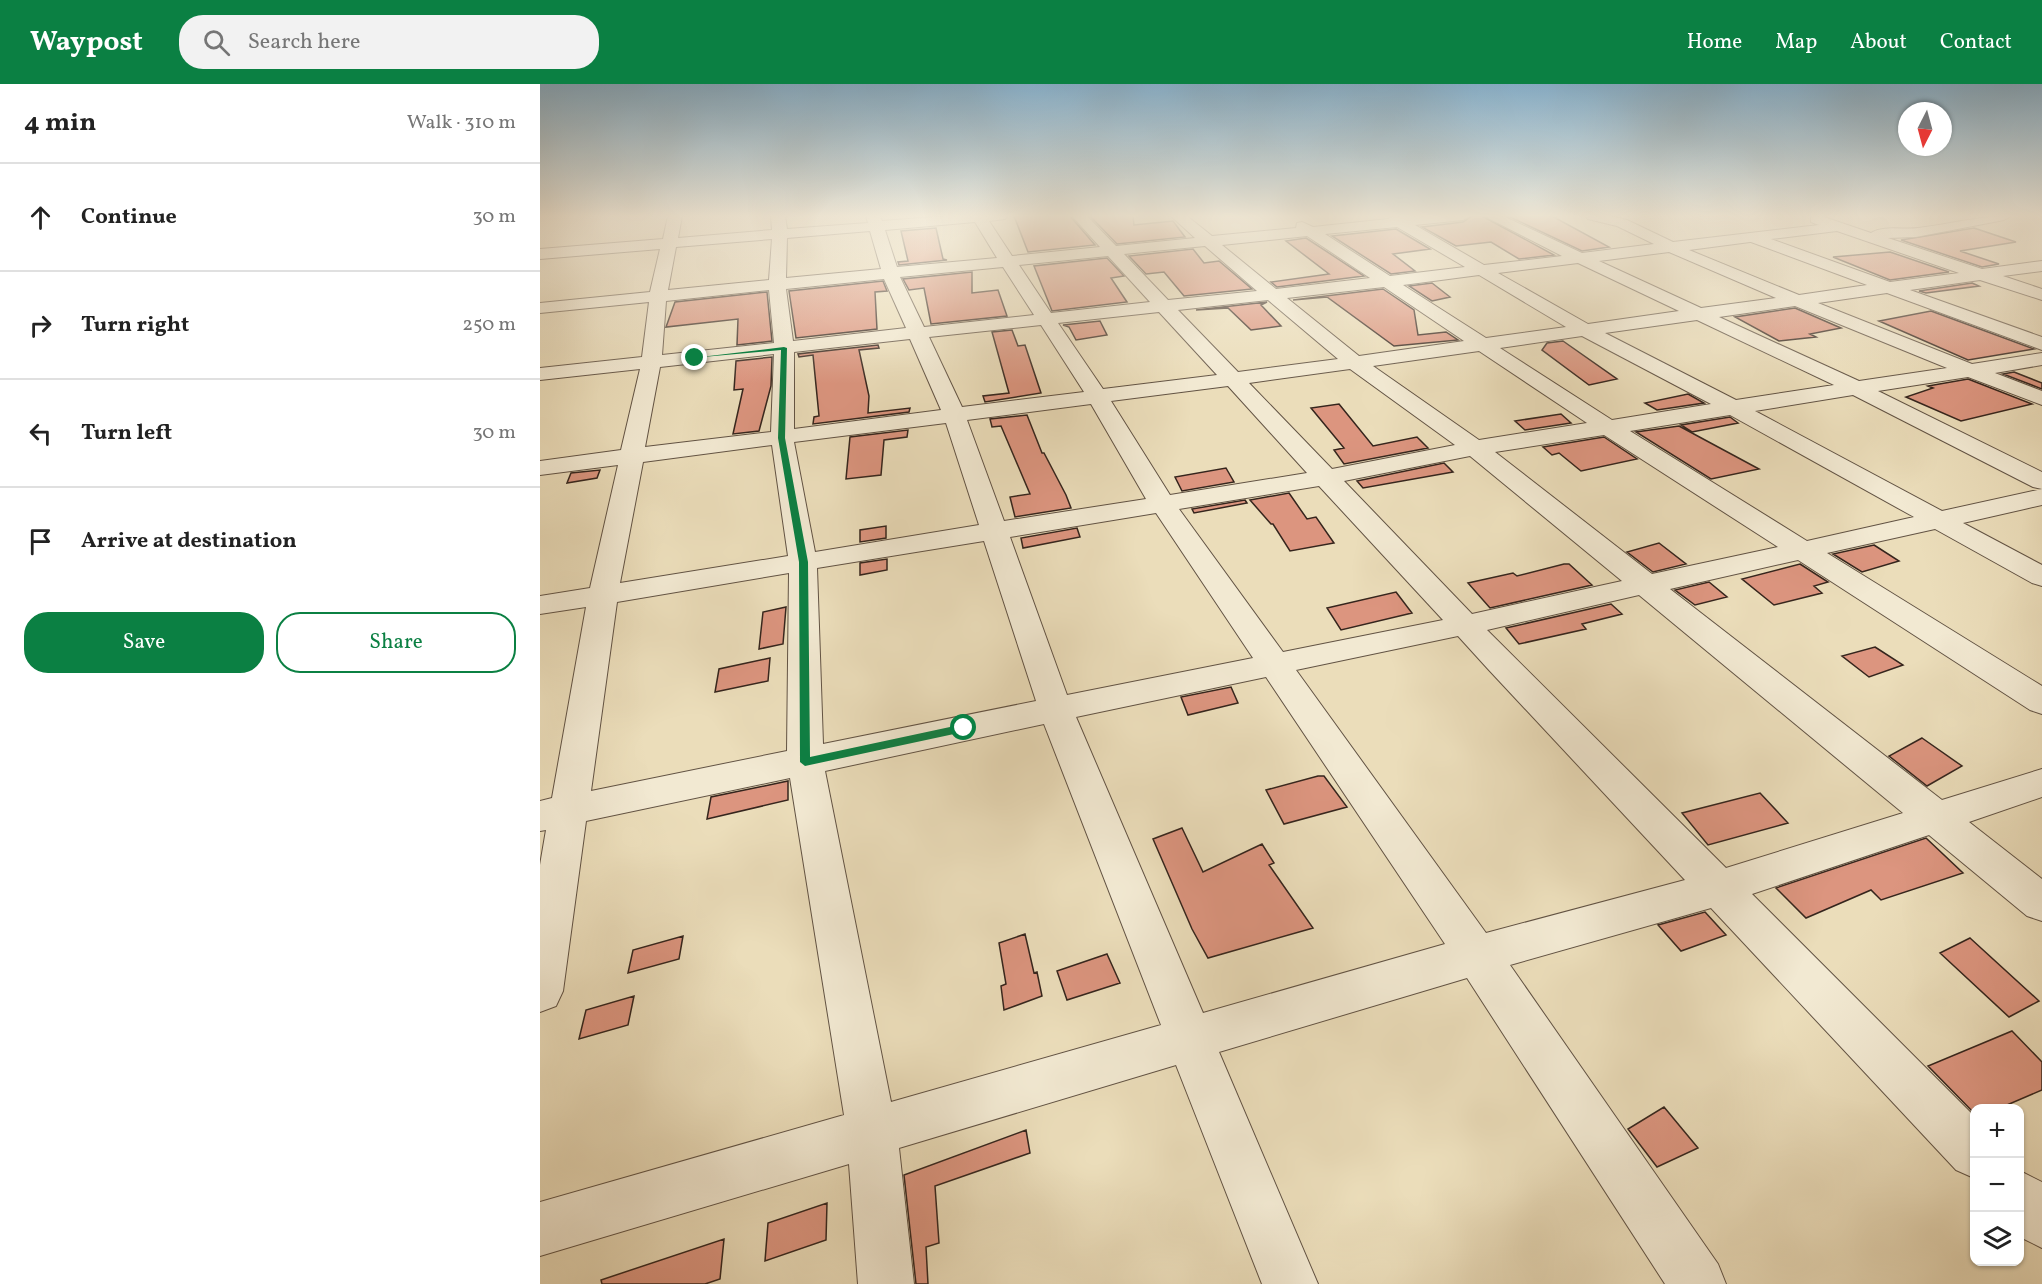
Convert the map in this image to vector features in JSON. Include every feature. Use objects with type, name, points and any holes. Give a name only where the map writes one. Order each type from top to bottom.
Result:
[{"type":"street","points":[[540,991],[554,814],[603,596],[651,363],[658,297],[664,272]]},
{"type":"street","points":[[777,272],[784,348],[782,438],[803,562],[805,762],[872,1132],[886,1284]]},
{"type":"street","points":[[540,308],[901,272]]},
{"type":"street","points":[[1016,272],[1043,318],[1097,396],[1162,503],[1477,955],[1698,1284]]},
{"type":"street","points":[[1132,272],[1465,625],[1970,1148]]},
{"type":"street","points":[[1244,272],[1354,362],[1475,448],[2042,903]]},
{"type":"street","points":[[1369,272],[1800,550],[2042,702]]},
{"type":"street","points":[[540,374],[1464,272]]},
{"type":"street","points":[[1483,272],[1583,329],[1732,407],[2042,578]]},
{"type":"street","points":[[1610,272],[1856,388],[2042,482]]},
{"type":"street","points":[[1729,272],[2042,399]]},
{"type":"street","points":[[1846,272],[2042,344]]},
{"type":"street","points":[[1973,272],[2042,295]]},
{"type":"street","points":[[540,468],[1235,379],[2002,272]]},
{"type":"street","points":[[890,273],[954,414],[1055,709],[1290,1284]]},
{"type":"street","points":[[540,605],[1327,477],[1475,448],[2042,359]]},
{"type":"street","points":[[554,814],[1465,625],[2042,497]]},
{"type":"street","points":[[540,1229],[1477,955],[1719,888],[2042,783]]},
{"type":"street","points":[[2024,1203],[2042,1221]]},
{"type":"building","points":[[972,272],[972,293],[998,290],[1007,316],[931,324],[924,288],[909,290],[903,279]]},
{"type":"building","points":[[1036,272],[1120,272],[1124,276],[1111,278],[1127,302],[1052,311]]},
{"type":"building","points":[[1164,272],[1232,272],[1252,289],[1184,296]]},
{"type":"building","points":[[1326,272],[1358,272],[1364,276],[1277,287],[1271,282],[1329,274]]},
{"type":"building","points":[[1870,272],[1949,272],[1890,280]]},
{"type":"building","points":[[883,281],[887,291],[875,292],[877,329],[796,338],[789,291]]},
{"type":"building","points":[[1432,283],[1450,297],[1432,301],[1409,286]]},
{"type":"building","points":[[1972,283],[1979,286],[1926,293],[1919,291]]},
{"type":"building","points":[[1383,289],[1414,310],[1418,335],[1446,332],[1458,340],[1394,346],[1327,297],[1293,300]]},
{"type":"building","points":[[767,292],[772,341],[737,345],[738,319],[666,327],[675,302]]},
{"type":"building","points":[[1267,302],[1261,305],[1281,326],[1251,330],[1228,308],[1196,310]]},
{"type":"building","points":[[1795,308],[1841,328],[1810,334],[1816,337],[1779,341],[1735,317]]},
{"type":"building","points":[[1931,311],[2034,349],[1968,360],[1879,321]]},
{"type":"building","points":[[1100,321],[1107,335],[1076,340],[1069,327],[1063,325]]},
{"type":"building","points":[[1012,330],[1018,346],[1025,345],[1041,393],[985,402],[983,396],[1009,393],[992,332]]},
{"type":"building","points":[[1563,341],[1617,379],[1589,385],[1542,350],[1547,343]]},
{"type":"building","points":[[878,345],[879,348],[859,350],[869,396],[868,413],[910,408],[909,412],[813,424],[814,417],[819,416],[813,355],[799,357],[798,354]]},
{"type":"building","points":[[772,357],[771,386],[759,431],[733,434],[743,389],[734,390],[736,361]]},
{"type":"building","points":[[2014,372],[2042,383],[2042,389],[2003,374]]},
{"type":"building","points":[[1968,379],[2032,404],[1961,421],[1906,397],[1933,388],[1928,386]]},
{"type":"building","points":[[1688,394],[1704,403],[1657,410],[1645,403]]},
{"type":"building","points":[[1339,404],[1373,446],[1417,437],[1428,448],[1344,464],[1334,450],[1344,448],[1311,408]]},
{"type":"building","points":[[1561,414],[1571,423],[1525,430],[1515,421]]},
{"type":"building","points":[[1027,415],[1042,453],[1071,508],[1015,517],[1010,497],[1030,494],[1001,426],[992,427],[990,419]]},
{"type":"building","points":[[1730,417],[1738,423],[1692,432],[1681,425]]},
{"type":"building","points":[[1679,426],[1759,469],[1711,479],[1636,432]]},
{"type":"building","points":[[908,430],[907,437],[884,440],[881,475],[846,479],[850,437]]},
{"type":"building","points":[[1604,437],[1637,459],[1581,471],[1559,453],[1552,455],[1543,447]]},
{"type":"building","points":[[1444,463],[1453,472],[1363,488],[1357,481]]},
{"type":"building","points":[[1226,468],[1234,482],[1182,491],[1175,477]]},
{"type":"building","points":[[600,470],[597,478],[567,483],[571,473]]},
{"type":"building","points":[[1289,493],[1307,519],[1316,517],[1334,543],[1290,551],[1273,524],[1250,500]]},
{"type":"building","points":[[1245,500],[1247,503],[1194,513],[1192,509]]},
{"type":"building","points":[[886,526],[886,538],[860,542],[860,530]]},
{"type":"building","points":[[1077,528],[1080,537],[1023,548],[1021,538]]},
{"type":"building","points":[[1659,543],[1686,564],[1653,572],[1627,552]]},
{"type":"building","points":[[1874,545],[1899,561],[1862,572],[1833,554]]},
{"type":"building","points":[[887,559],[887,570],[860,575],[860,563]]},
{"type":"building","points":[[1569,564],[1592,585],[1490,608],[1468,583],[1513,573],[1517,576]]},
{"type":"building","points":[[1800,564],[1828,582],[1814,586],[1822,593],[1774,605],[1742,579]]},
{"type":"building","points":[[1709,582],[1727,597],[1695,605],[1675,590]]},
{"type":"building","points":[[1396,592],[1412,613],[1341,630],[1327,608]]},
{"type":"building","points":[[1611,604],[1622,614],[1582,624],[1586,629],[1519,644],[1506,628]]},
{"type":"building","points":[[786,607],[783,644],[759,649],[763,612]]},
{"type":"building","points":[[1875,647],[1903,665],[1869,677],[1842,656]]},
{"type":"building","points":[[770,658],[768,681],[715,692],[719,669]]},
{"type":"building","points":[[1231,687],[1238,703],[1188,715],[1181,697]]},
{"type":"building","points":[[1922,738],[1962,766],[1927,786],[1889,756]]},
{"type":"building","points":[[1324,776],[1347,807],[1284,824],[1266,790]]},
{"type":"building","points":[[788,781],[788,800],[707,819],[711,797]]},
{"type":"building","points":[[1760,793],[1788,823],[1708,845],[1682,813]]},
{"type":"building","points":[[1182,828],[1203,872],[1262,844],[1274,863],[1269,865],[1313,928],[1208,958],[1192,929],[1153,839]]},
{"type":"building","points":[[1926,838],[1963,873],[1881,900],[1871,890],[1806,918],[1776,888]]},
{"type":"building","points":[[1705,912],[1726,935],[1681,951],[1658,925]]},
{"type":"building","points":[[1025,934],[1042,996],[1004,1010],[1001,986],[1006,984],[999,943]]},
{"type":"building","points":[[683,936],[679,959],[628,973],[633,950]]},
{"type":"building","points":[[1970,938],[2039,1001],[2009,1017],[1940,953]]},
{"type":"building","points":[[1107,954],[1120,983],[1067,1000],[1057,971]]},
{"type":"building","points":[[634,996],[628,1025],[579,1039],[586,1010]]},
{"type":"building","points":[[2012,1031],[2042,1062],[2042,1090],[2009,1104],[1970,1104],[1970,1109],[1928,1066]]},
{"type":"building","points":[[1664,1107],[1698,1148],[1657,1167],[1628,1129]]},
{"type":"building","points":[[1026,1130],[1030,1153],[935,1186],[939,1243],[926,1247],[928,1284],[916,1284],[904,1175]]},
{"type":"building","points":[[827,1203],[826,1240],[765,1261],[768,1223]]},
{"type":"building","points":[[724,1239],[720,1279],[705,1284],[602,1284],[601,1280]]},
{"type":"route","points":[[695,358],[784,348],[782,438],[803,562],[805,762],[964,728]]}]
